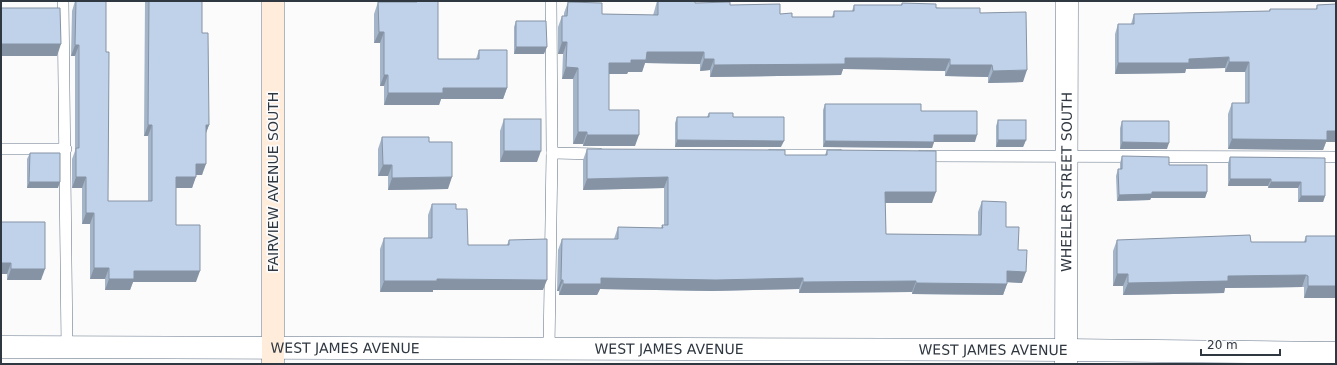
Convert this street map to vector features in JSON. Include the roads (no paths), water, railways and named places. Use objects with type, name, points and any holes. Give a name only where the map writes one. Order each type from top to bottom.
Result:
[{"type":"street","name":"FAIRVIEW AVENUE SOUTH","points":[[273,1],[273,356]]},
{"type":"street","name":"WHEELER STREET SOUTH","points":[[1066,357],[1067,1]]},
{"type":"street","name":"WEST JAMES AVENUE","points":[[1,347],[67,347],[273,356],[549,348],[1066,357],[1336,353]]},
{"type":"lane","points":[[63,1],[66,149],[67,347]]},
{"type":"lane","points":[[549,348],[552,153],[550,1]]},
{"type":"lane","points":[[1,149],[66,149]]},
{"type":"lane","points":[[552,153],[608,154]]},
{"type":"lane","points":[[757,154],[852,155]]},
{"type":"lane","points":[[907,156],[1336,157]]}]
